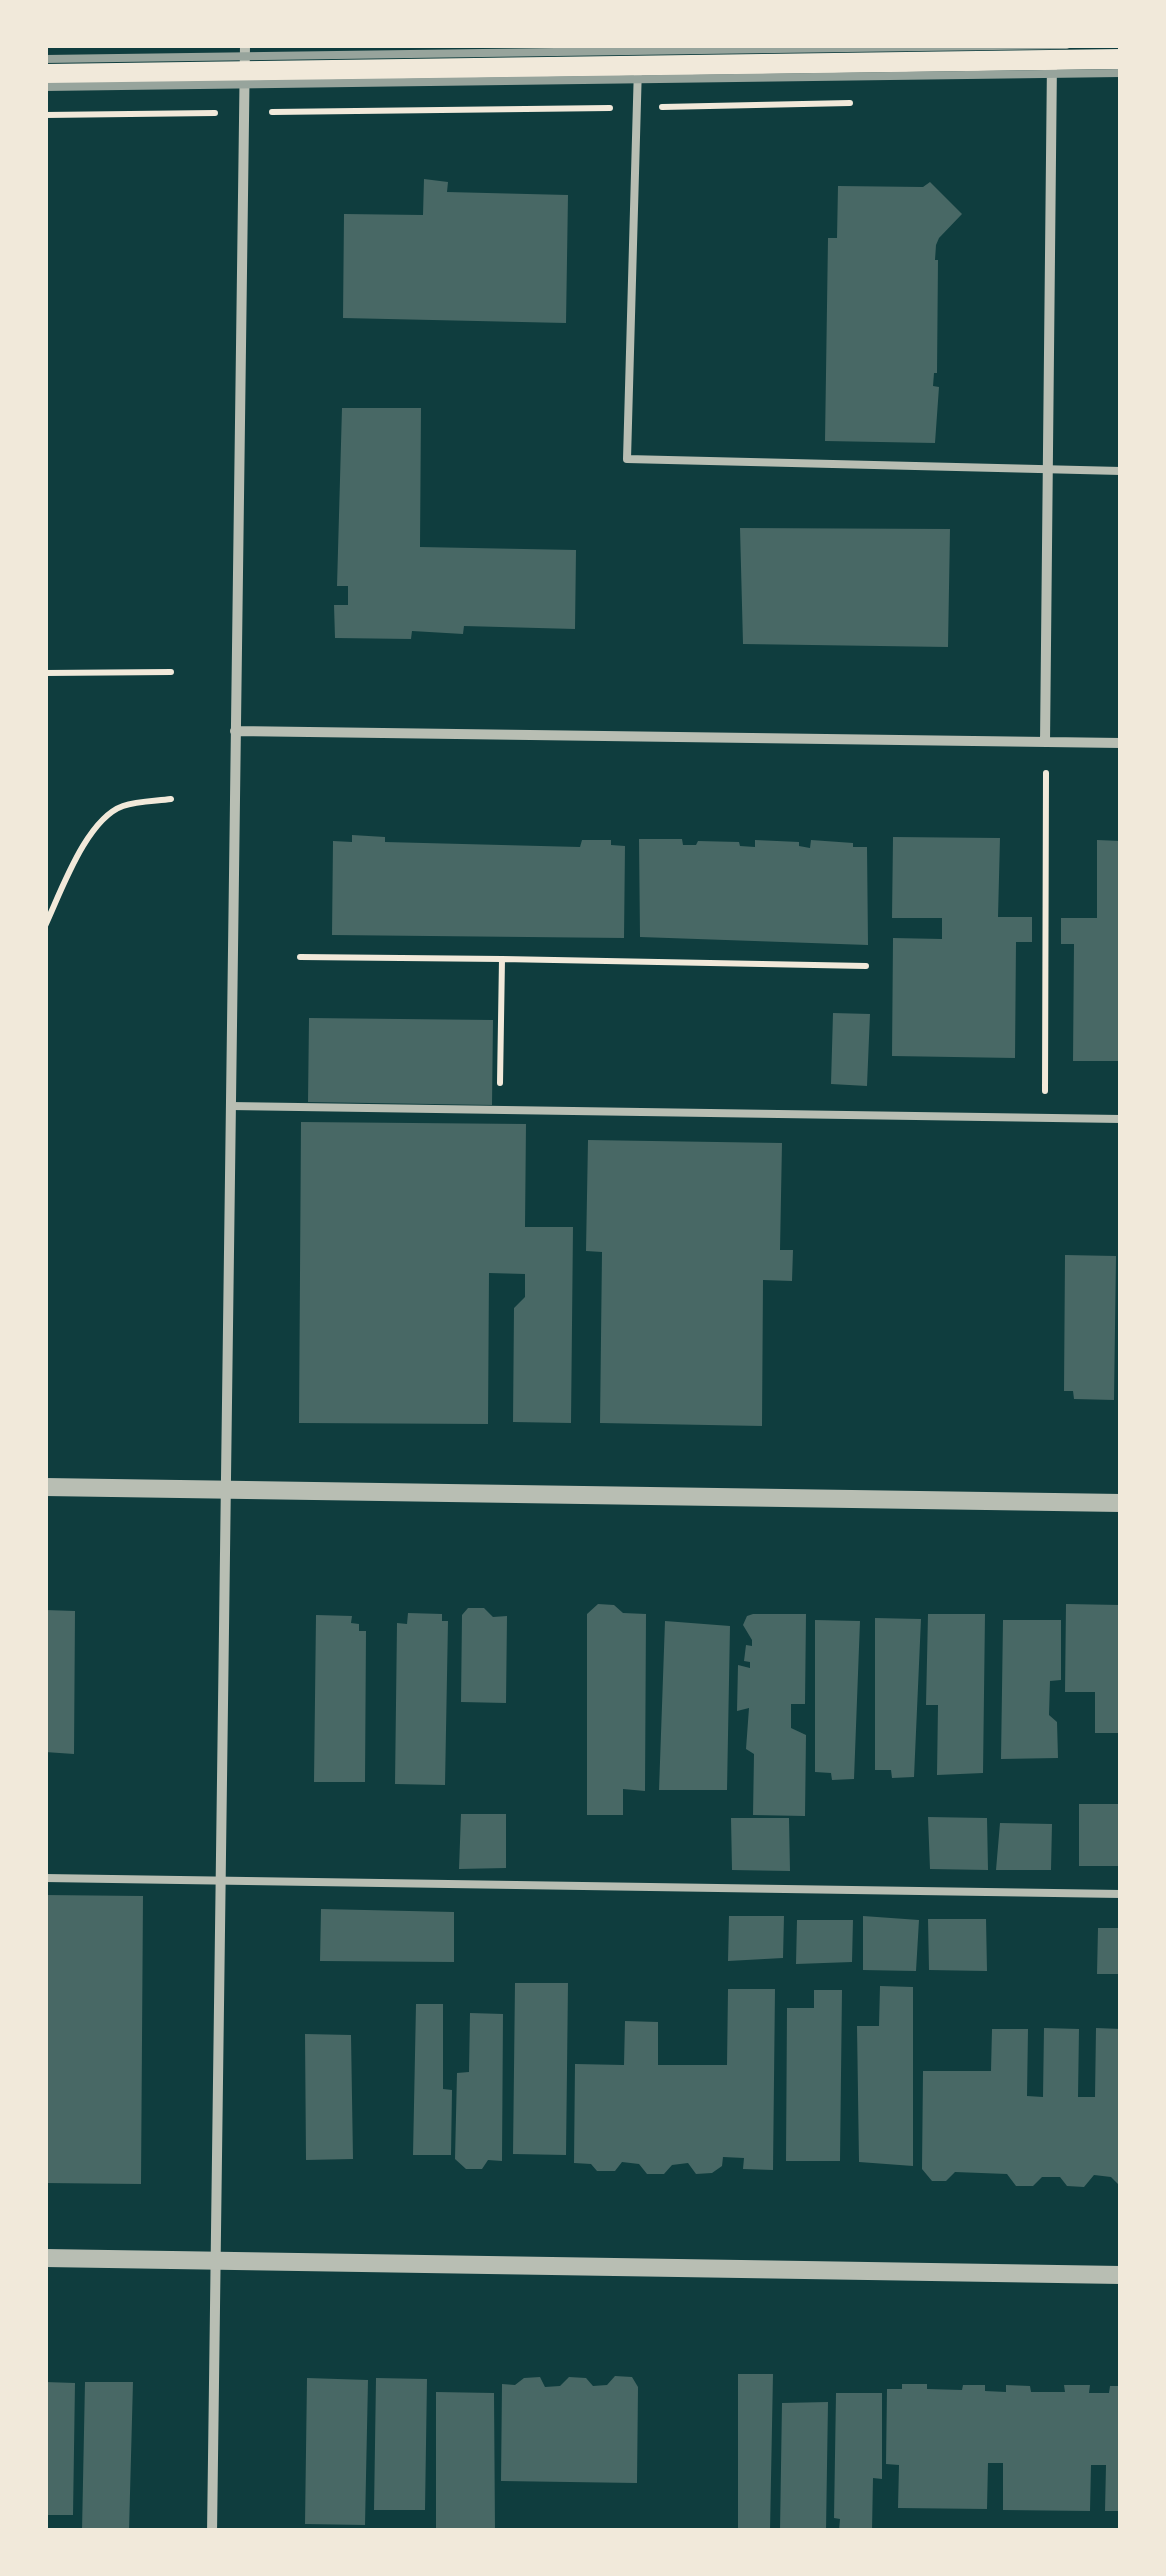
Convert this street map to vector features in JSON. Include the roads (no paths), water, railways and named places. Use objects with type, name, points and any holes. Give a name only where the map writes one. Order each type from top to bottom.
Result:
[{"type":"main road","points":[[45,74],[1121,59]]},
{"type":"street","points":[[212,2531],[245,45]]},
{"type":"street","points":[[1045,742],[1052,60]]},
{"type":"street","points":[[235,731],[1121,743]]},
{"type":"street","points":[[45,1486],[1121,1503]]},
{"type":"street","points":[[45,2258],[1121,2275]]},
{"type":"lane","points":[[638,66],[627,459],[1121,471]]},
{"type":"lane","points":[[230,1106],[1121,1118]]},
{"type":"lane","points":[[45,1878],[1121,1894]]},
{"type":"railway","points":[[45,59],[1066,45]]},
{"type":"railway","points":[[45,87],[1121,73]]}]
